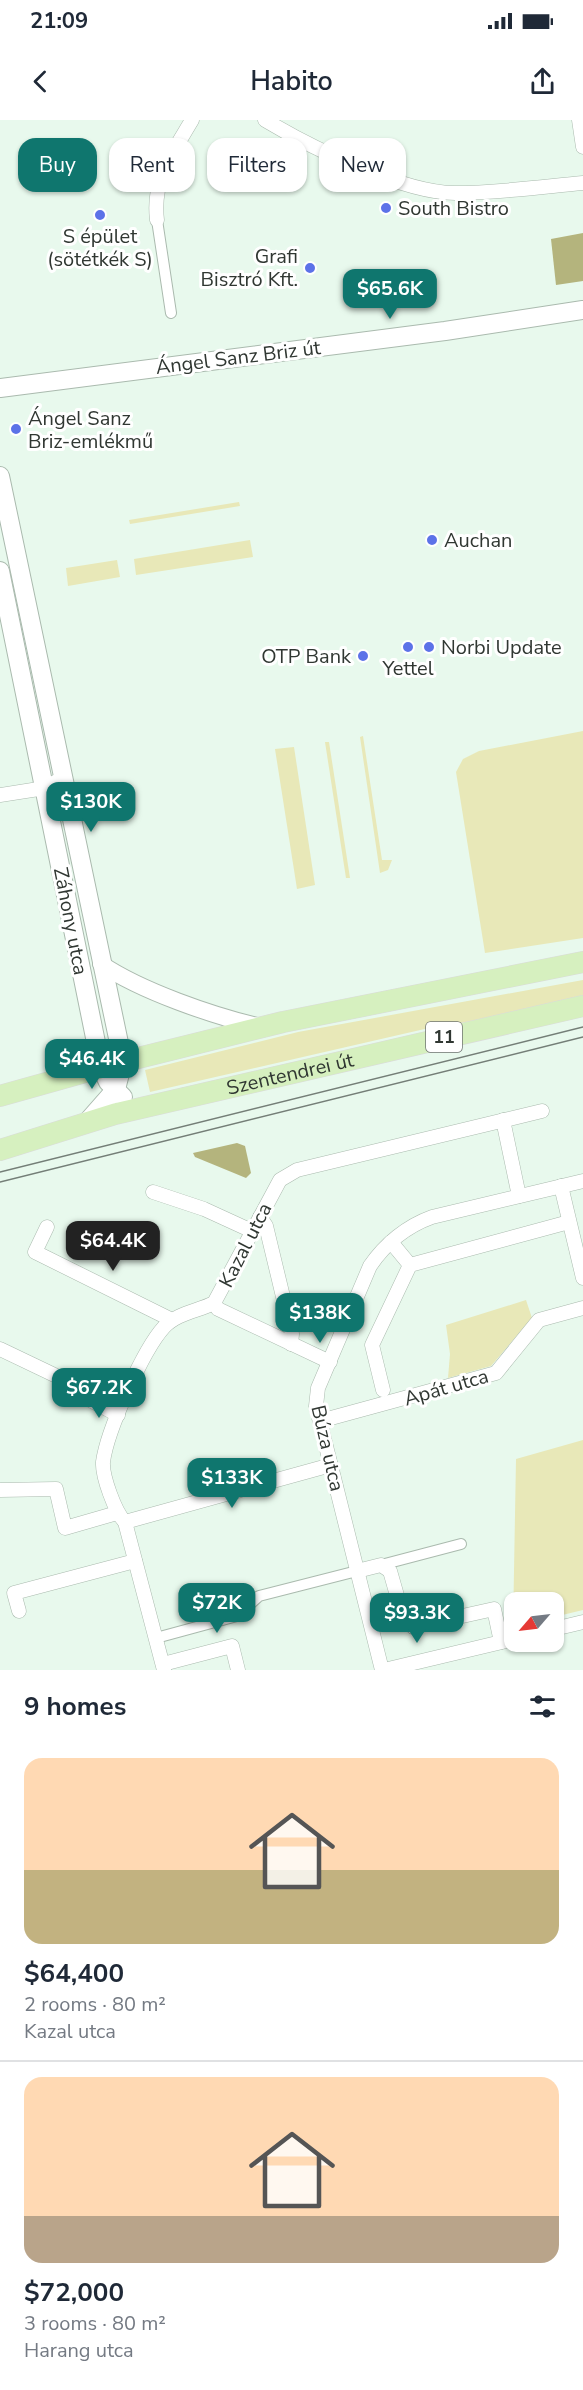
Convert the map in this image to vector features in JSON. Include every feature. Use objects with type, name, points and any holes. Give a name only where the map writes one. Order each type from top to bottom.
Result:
[{"type":"main road","name":"Ángel Sanz Briz út","points":[[0,388],[445,331],[583,310]]},
{"type":"main road","name":"Záhony utca","points":[[0,476],[123,1062],[116,1089],[87,1122]]},
{"type":"main road","name":"Záhony utca","points":[[0,571],[3,600],[45,788],[101,1067],[108,1082],[127,1101],[143,1107]]},
{"type":"main road","name":"11","points":[[0,1096],[101,1067],[262,1027],[583,962]]},
{"type":"main road","name":"Szentendrei út","points":[[0,1150],[143,1107],[583,1006]]},
{"type":"street","points":[[171,313],[155,207],[159,177],[192,120]]},
{"type":"street","points":[[265,120],[378,176],[412,185],[454,193],[583,183]]},
{"type":"street","points":[[579,120],[583,147]]},
{"type":"street","points":[[3,600],[24,596]]},
{"type":"street","points":[[0,795],[45,788],[62,778]]},
{"type":"street","points":[[45,788],[68,808]]},
{"type":"street","name":"Záhony utca","points":[[101,964],[122,977],[185,1002],[262,1027]]},
{"type":"street","name":"Kazal utca","points":[[171,1320],[214,1303],[280,1180],[297,1170],[542,1111]]},
{"type":"street","points":[[503,1120],[519,1196]]},
{"type":"street","name":"Búza utca","points":[[383,1670],[320,1421],[317,1395],[330,1362],[370,1266],[391,1242],[419,1221],[583,1181]]},
{"type":"street","points":[[561,1186],[583,1278]]},
{"type":"street","points":[[153,1192],[204,1209],[252,1230]]},
{"type":"street","points":[[260,1217],[269,1237],[292,1335],[291,1344]]},
{"type":"street","points":[[383,1390],[372,1345],[410,1265],[569,1222]]},
{"type":"street","points":[[47,1227],[35,1251],[171,1320],[154,1341],[118,1415],[103,1462],[135,1561],[164,1667],[232,1647],[238,1670]]},
{"type":"street","points":[[391,1242],[410,1265]]},
{"type":"street","points":[[214,1303],[218,1308],[330,1362]]},
{"type":"street","name":"Apát utca","points":[[320,1421],[496,1373],[539,1320],[583,1308]]},
{"type":"street","points":[[0,1349],[69,1382],[75,1392],[118,1415]]},
{"type":"street","points":[[0,1490],[56,1489],[65,1528],[121,1517],[331,1465]]},
{"type":"street","points":[[156,1638],[237,1616],[259,1596],[461,1544]]},
{"type":"street","points":[[19,1611],[14,1593],[135,1561]]},
{"type":"street","points":[[381,1565],[390,1571],[393,1577],[402,1613],[408,1624],[419,1628],[494,1609],[504,1631]]},
{"type":"street","points":[[564,1627],[583,1622]]},
{"type":"street","points":[[383,1670],[418,1666],[504,1641]]},
{"type":"green space","points":[[583,233],[583,281],[556,285],[551,239]]},
{"type":"green space","points":[[239,502],[240,506],[130,524],[129,520]]},
{"type":"green space","points":[[250,540],[253,557],[136,575],[134,559]]},
{"type":"green space","points":[[117,560],[120,577],[68,586],[66,568]]},
{"type":"green space","points":[[583,731],[583,938],[485,953],[456,772],[463,759],[479,751]]},
{"type":"green space","points":[[363,736],[382,860],[392,860],[388,870],[380,873],[360,737]]},
{"type":"green space","points":[[325,742],[329,742],[350,878],[346,878]]},
{"type":"green space","points":[[294,747],[315,885],[297,889],[275,749]]},
{"type":"green space","points":[[583,980],[583,996],[480,1020],[429,1028],[150,1092],[145,1070],[298,1032]]},
{"type":"green space","points":[[237,1143],[245,1146],[251,1173],[246,1178],[195,1157],[193,1153]]},
{"type":"green space","points":[[526,1300],[532,1318],[491,1366],[448,1378],[450,1354],[446,1325]]},
{"type":"green space","points":[[583,1440],[583,1610],[564,1615],[564,1592],[514,1592],[516,1459]]},
{"type":"tram line","points":[[0,1172],[583,1027]]},
{"type":"tram line","points":[[0,1182],[583,1037]]},
{"type":"place","name":"South Bistro","points":[[386,208]]},
{"type":"place","name":"S épület (sötétkék S)","points":[[100,215]]},
{"type":"place","name":"Grafi Bisztró Kft.","points":[[310,268]]},
{"type":"place","name":"Ángel Sanz Briz-emlékmű","points":[[16,429]]},
{"type":"place","name":"Auchan","points":[[432,540]]},
{"type":"place","name":"Yettel","points":[[408,647]]},
{"type":"place","name":"Norbi Update","points":[[429,647]]},
{"type":"place","name":"OTP Bank","points":[[363,656]]}]
